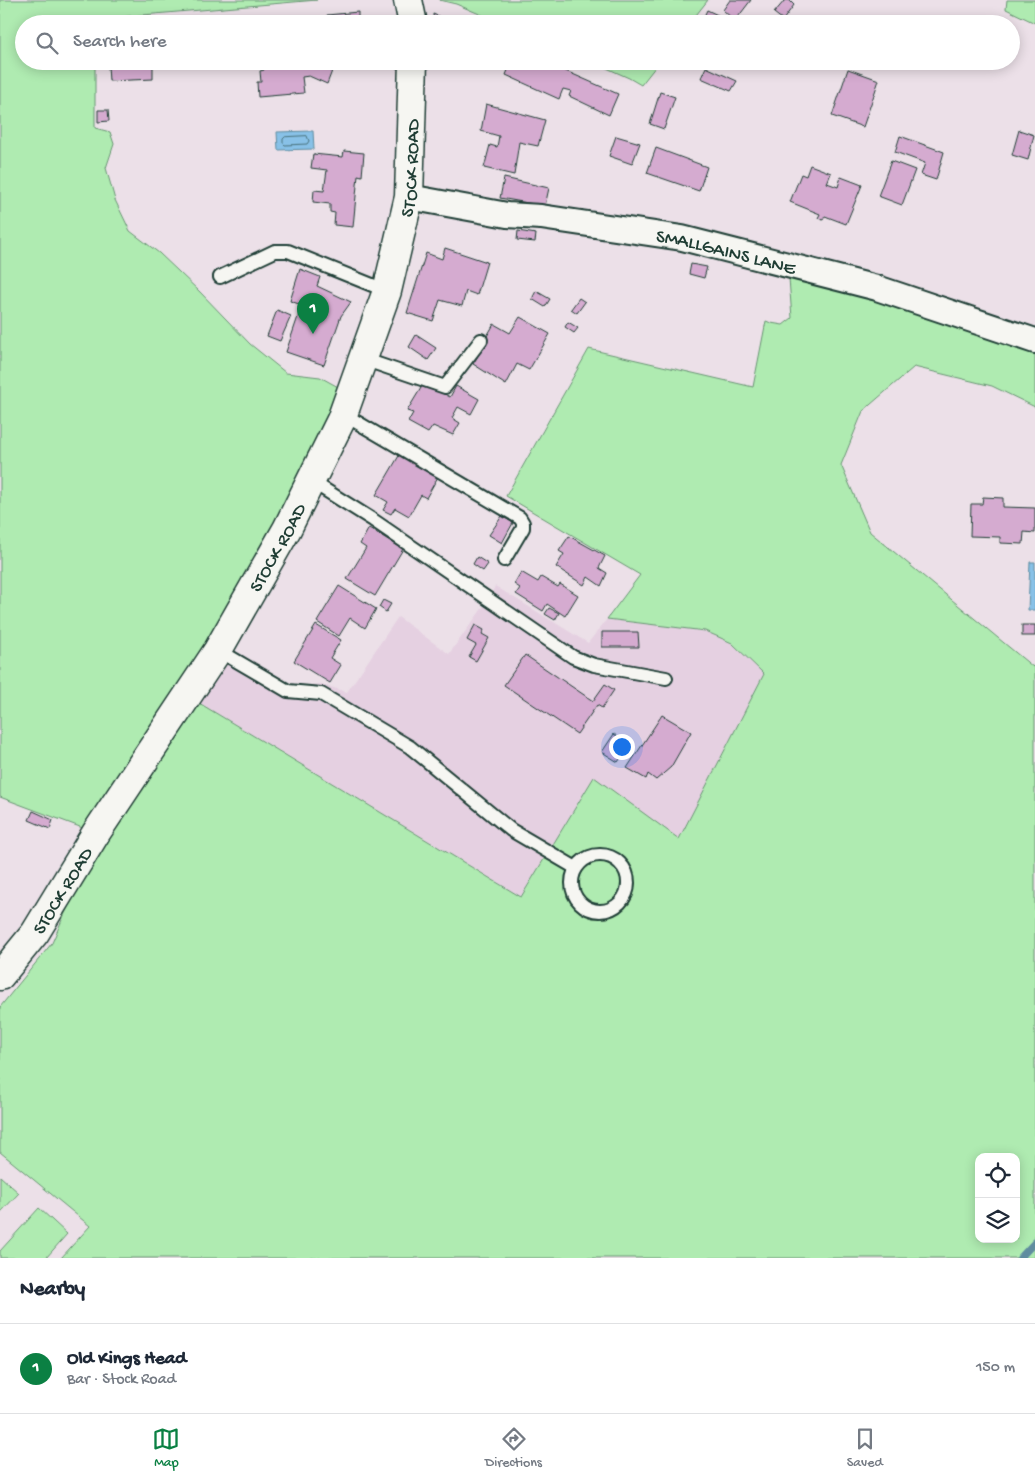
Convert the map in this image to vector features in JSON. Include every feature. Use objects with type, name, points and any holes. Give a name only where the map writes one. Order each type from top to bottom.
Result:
[{"type":"main road","points":[[408,0],[411,15]]},
{"type":"main road","name":"STOCK ROAD","points":[[0,976],[35,933],[96,833],[218,650],[287,529],[343,414],[387,291],[409,197],[413,70]]},
{"type":"street","name":"SMALLGAINS LANE","points":[[409,197],[507,215],[541,217],[682,238],[877,288],[1035,341]]},
{"type":"lane","points":[[220,277],[275,251],[288,251],[387,291]]},
{"type":"lane","points":[[363,359],[445,387],[482,340]]},
{"type":"lane","points":[[343,414],[520,518],[523,528],[504,560]]},
{"type":"lane","points":[[311,482],[373,520],[573,657],[594,665],[666,678]]},
{"type":"lane","points":[[218,650],[288,691],[321,694],[410,747],[511,830],[576,868]]},
{"type":"lane","points":[[595,855],[606,856],[617,861],[624,870],[628,881],[626,892],[620,902],[610,909],[599,911],[588,908],[578,901],[573,891],[572,879],[576,868],[584,860],[595,855]]},
{"type":"shaded area","points":[[495,586],[588,643],[607,619],[705,631],[732,643],[764,674],[679,840],[594,778],[521,897],[199,703],[236,651],[291,684],[301,686],[321,684],[347,692],[398,617],[449,654],[489,599]]},
{"type":"green space","points":[[0,0],[317,0],[143,15],[15,15],[15,70],[95,70],[95,128],[110,132],[114,144],[106,168],[115,200],[130,231],[159,253],[250,344],[286,373],[320,377],[340,388],[341,420],[199,703],[521,897],[594,777],[679,839],[764,674],[732,643],[705,631],[607,619],[640,575],[506,496],[589,349],[753,387],[766,321],[783,325],[792,318],[788,265],[1035,341],[1035,407],[992,386],[914,367],[863,411],[841,465],[870,532],[1033,667],[1035,664],[1035,1258],[61,1258],[90,1226],[0,1152],[0,1007],[52,943],[106,819],[96,833],[0,797]]},
{"type":"green space","points":[[439,0],[708,0],[696,15],[482,15],[456,4]]},
{"type":"green space","points":[[1007,0],[1035,0],[1035,23],[1020,15],[1006,9]]},
{"type":"green space","points":[[611,70],[653,70],[641,85]]},
{"type":"green space","points":[[0,1176],[19,1193],[0,1213]]},
{"type":"green space","points":[[39,1208],[67,1234],[46,1258],[0,1258],[0,1251]]},
{"type":"water","points":[[313,131],[314,149],[278,150],[277,132]]},
{"type":"water","points":[[1030,562],[1035,562],[1035,610],[1028,610]]},
{"type":"building","points":[[730,0],[751,0],[740,15],[728,15],[723,10]]},
{"type":"building","points":[[785,0],[789,0],[794,5],[787,15],[777,15],[774,13]]},
{"type":"building","points":[[707,10],[718,15],[705,15]]},
{"type":"building","points":[[358,12],[358,15],[327,15]]},
{"type":"building","points":[[108,70],[153,70],[153,79],[109,81]]},
{"type":"building","points":[[508,70],[563,70],[618,94],[609,115],[569,96],[571,91],[563,89],[559,99],[506,75]]},
{"type":"building","points":[[705,70],[713,70],[737,81],[731,91],[701,78]]},
{"type":"building","points":[[848,70],[879,80],[863,127],[832,116]]},
{"type":"building","points":[[260,71],[332,71],[327,84],[309,76],[302,77],[304,93],[258,97],[257,82],[261,82]]},
{"type":"building","points":[[660,92],[675,97],[664,129],[650,124]]},
{"type":"building","points":[[486,104],[545,120],[538,146],[519,142],[514,175],[484,168],[490,145],[497,147],[499,136],[481,131]]},
{"type":"building","points":[[98,110],[108,110],[109,121],[98,122]]},
{"type":"building","points":[[1019,130],[1034,135],[1028,160],[1012,155]]},
{"type":"building","points":[[616,136],[640,143],[632,164],[609,156]]},
{"type":"building","points":[[900,136],[944,152],[936,180],[921,175],[925,163],[895,152]]},
{"type":"building","points":[[656,148],[707,167],[699,191],[647,173]]},
{"type":"building","points":[[344,151],[364,153],[362,176],[358,175],[353,227],[334,225],[335,213],[330,212],[330,204],[313,202],[314,190],[324,191],[327,170],[311,168],[313,154],[343,157]]},
{"type":"building","points":[[891,161],[915,170],[902,205],[878,196]]},
{"type":"building","points":[[810,165],[831,173],[827,183],[838,187],[841,177],[862,185],[846,224],[825,216],[823,220],[818,218],[820,214],[790,202],[801,174],[806,176]]},
{"type":"building","points":[[504,178],[549,188],[545,206],[500,198]]},
{"type":"building","points":[[518,231],[536,234],[535,242],[517,240]]},
{"type":"building","points":[[445,248],[487,262],[477,295],[466,291],[462,306],[440,300],[433,321],[407,313],[426,253],[442,259]]},
{"type":"building","points":[[691,264],[707,267],[704,278],[689,274]]},
{"type":"building","points":[[300,269],[320,277],[317,286],[351,302],[341,316],[324,365],[286,352],[302,305],[290,301]]},
{"type":"building","points":[[536,291],[550,299],[545,307],[532,299]]},
{"type":"building","points":[[579,298],[585,302],[577,313],[571,309]]},
{"type":"building","points":[[277,310],[291,316],[280,341],[267,336]]},
{"type":"building","points":[[520,317],[550,334],[529,370],[517,364],[506,385],[473,364],[494,324],[510,333]]},
{"type":"building","points":[[568,322],[578,328],[574,333],[565,327]]},
{"type":"building","points":[[416,335],[436,348],[428,360],[409,347]]},
{"type":"building","points":[[424,383],[450,397],[456,386],[479,399],[471,414],[458,407],[452,418],[460,423],[453,435],[433,426],[428,433],[408,422],[413,413],[407,411]]},
{"type":"building","points":[[400,454],[439,475],[426,498],[421,495],[409,516],[395,508],[391,514],[383,510],[388,502],[376,495]]},
{"type":"building","points":[[983,497],[1003,498],[1003,507],[1035,508],[1035,533],[1024,532],[1023,544],[1000,543],[1000,537],[970,536],[971,504],[982,504]]},
{"type":"building","points":[[502,516],[513,523],[502,543],[489,535]]},
{"type":"building","points":[[369,528],[403,549],[375,596],[347,579],[366,548],[360,544]]},
{"type":"building","points":[[569,536],[605,556],[599,568],[607,573],[601,586],[588,577],[584,585],[556,567],[564,554],[559,551]]},
{"type":"building","points":[[477,557],[488,564],[483,571],[473,564]]},
{"type":"building","points":[[521,572],[538,582],[541,577],[558,587],[560,584],[578,595],[565,616],[547,604],[543,611],[516,594],[520,588],[514,584]]},
{"type":"building","points":[[339,586],[376,609],[365,628],[350,618],[339,636],[317,622]]},
{"type":"building","points":[[383,600],[391,604],[386,612],[379,607]]},
{"type":"building","points":[[549,608],[559,613],[555,620],[545,614]]},
{"type":"building","points":[[316,625],[341,640],[330,658],[341,665],[330,683],[294,661]]},
{"type":"building","points":[[475,625],[484,630],[482,634],[489,638],[476,661],[469,657],[476,645],[467,640]]},
{"type":"building","points":[[1022,625],[1035,625],[1035,636],[1022,636]]},
{"type":"building","points":[[602,632],[638,632],[639,647],[602,647]]},
{"type":"building","points":[[525,655],[593,701],[605,684],[614,690],[602,708],[597,705],[577,734],[504,685]]},
{"type":"building","points":[[662,715],[691,732],[671,767],[656,780],[648,774],[646,779],[627,768]]},
{"type":"building","points":[[614,734],[621,739],[619,743],[627,749],[618,762],[602,752]]},
{"type":"building","points":[[33,811],[53,820],[50,829],[29,820]]},
{"type":"waterway","points":[[1020,1258],[1035,1242]]},
{"type":"place","name":"Old Kings Head","points":[[313,334]]}]
